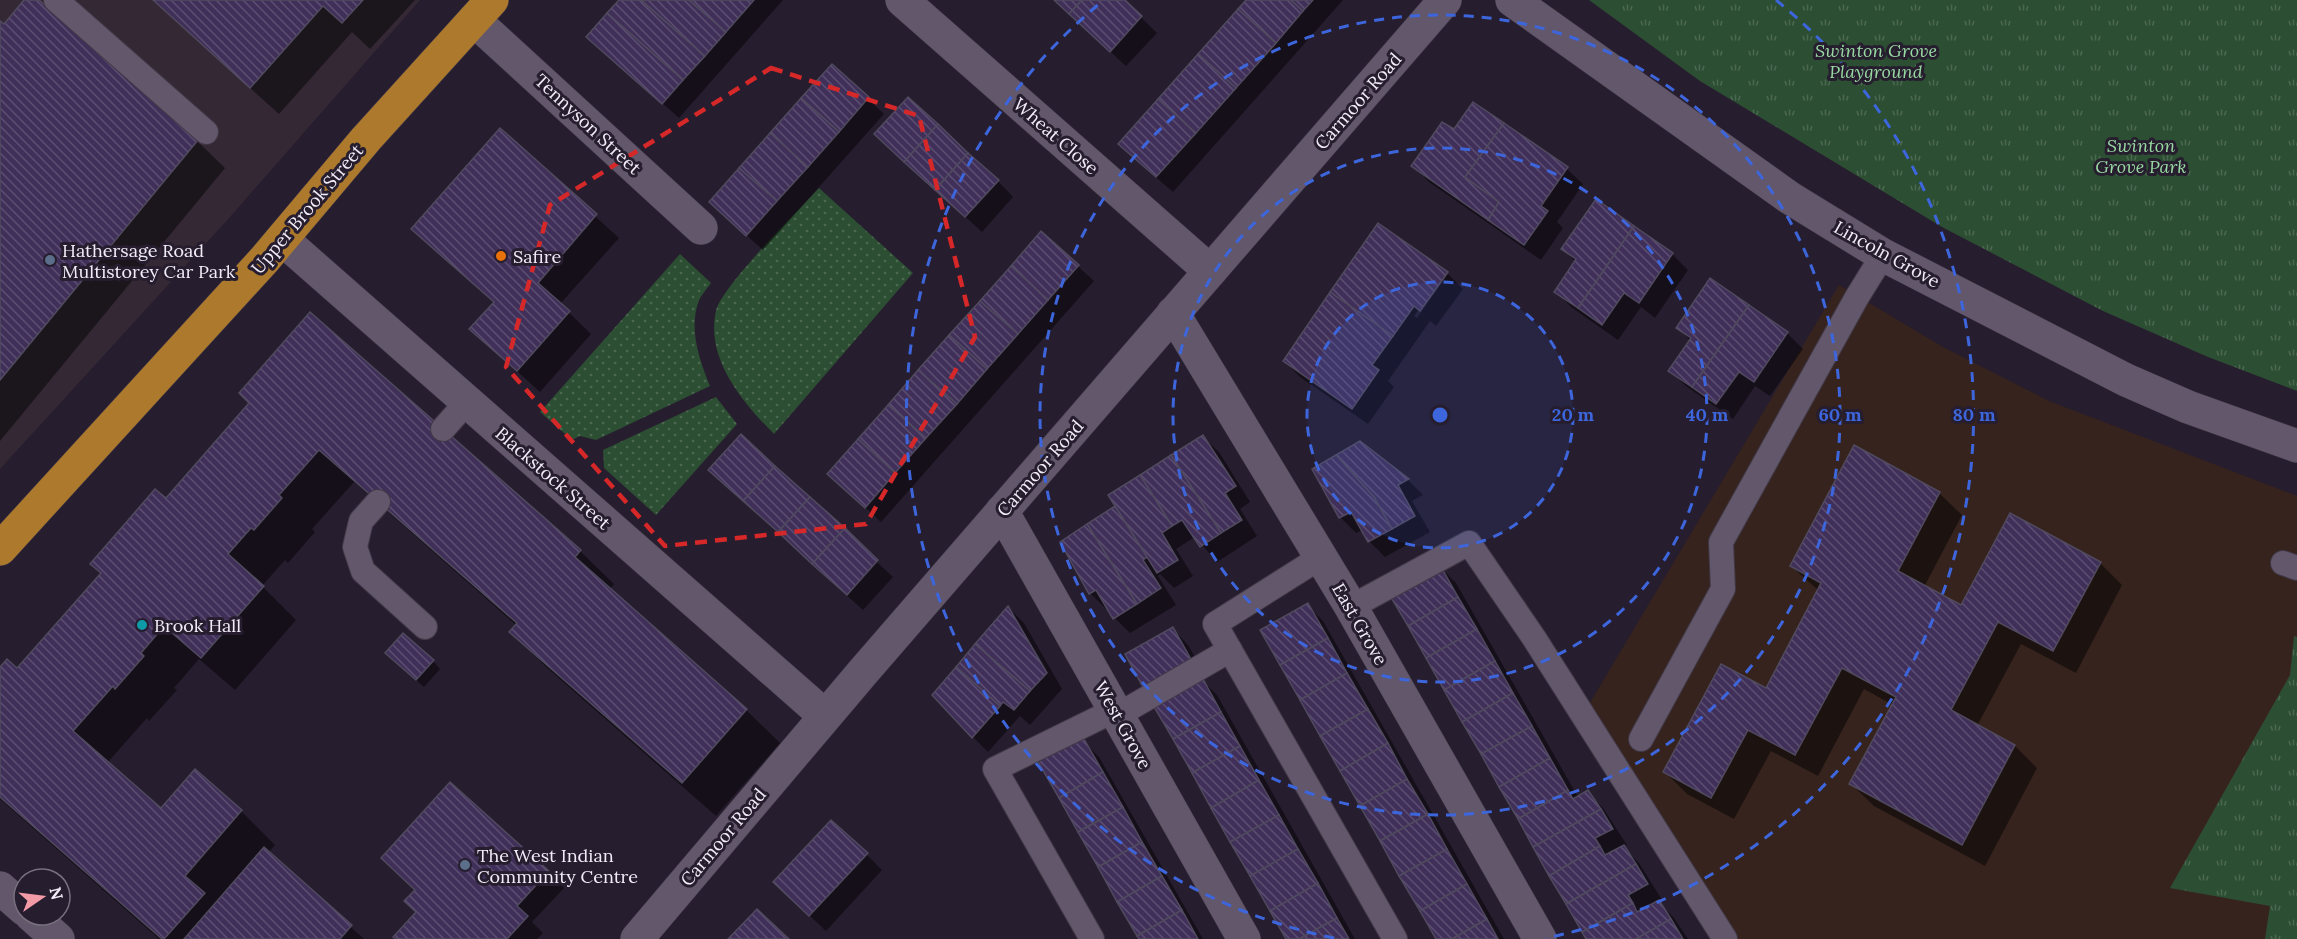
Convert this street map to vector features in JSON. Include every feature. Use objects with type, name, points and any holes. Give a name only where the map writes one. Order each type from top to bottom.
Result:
[{"type":"highway","name":"Upper Brook Street","points":[[0,549],[282,239],[366,139],[483,10]]},
{"type":"street","name":"Wheat Close","points":[[902,0],[1210,271]]},
{"type":"street","name":"Carmoor Road","points":[[637,939],[825,716],[1445,0]]},
{"type":"street","name":"Lincoln Grove","points":[[1512,0],[1790,198],[1883,255],[2126,380],[2188,407],[2297,446]]},
{"type":"street","name":"Tennyson Street","points":[[483,10],[701,228]]},
{"type":"street","name":"Blackstock Street","points":[[282,239],[825,716]]},
{"type":"street","name":"East Grove","points":[[1173,313],[1351,607],[1540,939]]},
{"type":"street","name":"West Grove","points":[[1002,511],[1244,939]]},
{"type":"street","points":[[0,888],[12,898]]},
{"type":"street","points":[[44,927],[58,939]]},
{"type":"lane","points":[[56,0],[206,132]]},
{"type":"lane","points":[[1641,739],[1723,589],[1721,542],[1857,297],[1883,255]]},
{"type":"lane","points":[[443,429],[467,402]]},
{"type":"lane","points":[[378,502],[361,521],[355,547],[363,571],[425,627]]},
{"type":"lane","points":[[1351,607],[1469,543],[1534,638],[1725,939]]},
{"type":"lane","points":[[1321,557],[1215,624],[1395,939]]},
{"type":"lane","points":[[1092,939],[995,769],[1116,712],[1230,650]]},
{"type":"highlighted area","points":[[771,68],[919,116],[975,337],[866,524],[665,546],[506,367],[550,205]]},
{"type":"shaded area","points":[[0,0],[420,0],[230,217],[0,469]]},
{"type":"shaded area","points":[[1839,285],[1943,347],[2049,401],[2297,496],[2297,939],[1735,939],[1588,706]]},
{"type":"green space","name":"Swinton Grove Park","points":[[1589,0],[2297,0],[2297,391],[2208,357],[2103,311],[1942,227],[1700,81]]},
{"type":"green space","points":[[819,188],[913,273],[774,434],[739,394],[721,362],[714,329],[716,311],[731,285],[745,268]]},
{"type":"green space","points":[[680,254],[711,283],[699,300],[695,324],[699,356],[710,386],[596,440],[580,436],[572,440],[540,412]]},
{"type":"green space","points":[[716,397],[737,424],[656,515],[604,468],[603,450]]},
{"type":"green space","points":[[2294,636],[2297,637],[2297,939],[2265,939],[2270,906],[2170,888],[2290,675]]},
{"type":"building","name":"Hathersage Road Multistorey Car Park","points":[[24,0],[39,0],[198,140],[0,380],[0,21],[4,24]]},
{"type":"building","points":[[153,0],[363,0],[342,23],[323,6],[250,88]]},
{"type":"building","points":[[619,0],[641,0],[705,56],[683,80],[607,13]]},
{"type":"building","points":[[641,0],[689,0],[726,32],[705,56]]},
{"type":"building","points":[[689,0],[754,0],[726,32]]},
{"type":"building","points":[[1054,0],[1082,0],[1069,14]]},
{"type":"building","points":[[1082,0],[1125,0],[1142,16],[1110,52],[1069,14]]},
{"type":"building","points":[[1246,0],[1291,0],[1303,11],[1276,43],[1238,9]]},
{"type":"building","points":[[1291,0],[1313,0],[1303,11]]},
{"type":"building","points":[[1238,9],[1276,43],[1236,88],[1198,54]]},
{"type":"building","points":[[607,13],[683,80],[662,104],[586,37]]},
{"type":"building","points":[[1198,54],[1236,88],[1196,133],[1158,99]]},
{"type":"building","points":[[832,64],[869,97],[839,132],[801,98]]},
{"type":"building","points":[[908,97],[938,124],[904,162],[874,134]]},
{"type":"building","points":[[801,98],[839,132],[808,167],[770,133]]},
{"type":"building","points":[[1158,99],[1196,133],[1156,177],[1118,144]]},
{"type":"building","points":[[1473,102],[1504,123],[1465,177],[1499,202],[1488,220],[1411,166],[1442,122],[1454,129]]},
{"type":"building","points":[[1504,123],[1568,167],[1541,206],[1548,211],[1524,245],[1488,220],[1499,202],[1465,177]]},
{"type":"building","points":[[938,124],[968,153],[935,190],[904,162]]},
{"type":"building","name":"Safire","points":[[500,128],[597,214],[538,283],[570,311],[517,371],[469,329],[494,302],[411,229]]},
{"type":"building","points":[[770,133],[808,167],[777,201],[739,168]]},
{"type":"building","points":[[968,153],[999,180],[965,217],[935,190]]},
{"type":"building","points":[[739,168],[777,201],[746,236],[709,202]]},
{"type":"building","points":[[1596,199],[1634,226],[1578,308],[1554,292],[1576,259],[1561,249]]},
{"type":"building","points":[[1378,223],[1448,272],[1420,311],[1414,306],[1393,336],[1330,292]]},
{"type":"building","points":[[1634,226],[1673,253],[1639,303],[1624,293],[1602,325],[1578,308]]},
{"type":"building","points":[[1041,231],[1079,265],[1048,300],[1011,266]]},
{"type":"building","points":[[1011,266],[1048,300],[1018,334],[980,301]]},
{"type":"building","points":[[1710,278],[1749,305],[1692,387],[1668,371],[1691,338],[1676,328]]},
{"type":"building","points":[[1330,292],[1393,336],[1372,365],[1379,370],[1352,409],[1283,361]]},
{"type":"building","points":[[980,301],[1018,334],[987,369],[949,335]]},
{"type":"building","points":[[1749,305],[1788,332],[1754,382],[1739,372],[1716,404],[1692,387]]},
{"type":"building","name":"Brook Hall","points":[[310,312],[581,550],[575,557],[747,709],[682,783],[509,632],[517,623],[319,450],[279,495],[282,498],[254,530],[251,528],[228,554],[264,586],[201,658],[164,626],[141,653],[144,656],[115,689],[113,686],[73,731],[161,808],[195,769],[242,810],[185,876],[205,893],[162,939],[0,797],[0,667],[7,659],[17,668],[101,573],[90,564],[155,489],[166,498],[249,403],[239,393]]},
{"type":"building","points":[[949,335],[987,369],[957,404],[918,370]]},
{"type":"building","points":[[918,370],[957,404],[926,438],[888,405]]},
{"type":"building","points":[[888,405],[926,438],[895,473],[858,439]]},
{"type":"building","points":[[741,434],[775,466],[743,501],[708,470]]},
{"type":"building","points":[[1203,435],[1236,486],[1225,493],[1242,520],[1221,533],[1171,455]]},
{"type":"building","points":[[858,439],[895,473],[865,508],[827,474]]},
{"type":"building","points":[[1360,441],[1409,479],[1398,485],[1415,516],[1392,529],[1374,497],[1336,455]]},
{"type":"building","points":[[1854,445],[1940,492],[1898,571],[1961,605],[2010,513],[2101,562],[2053,651],[1998,622],[1951,710],[2015,745],[1962,845],[1849,784],[1896,697],[1842,668],[1795,755],[1748,730],[1711,798],[1663,772],[1721,664],[1766,688],[1821,583],[1790,566]]},
{"type":"building","points":[[1171,455],[1221,533],[1200,547],[1182,520],[1172,526],[1140,475]]},
{"type":"building","points":[[1336,455],[1374,497],[1392,529],[1368,542],[1351,512],[1339,518],[1312,469]]},
{"type":"building","points":[[775,466],[810,497],[778,532],[743,501]]},
{"type":"building","points":[[1140,475],[1172,526],[1162,533],[1178,560],[1157,573],[1108,495]]},
{"type":"building","points":[[810,497],[845,528],[812,564],[778,532]]},
{"type":"building","points":[[1115,506],[1147,557],[1143,560],[1161,588],[1137,604],[1087,524]]},
{"type":"building","points":[[1087,524],[1137,604],[1113,619],[1096,590],[1089,594],[1060,542]]},
{"type":"building","points":[[845,528],[878,560],[847,595],[812,564]]},
{"type":"building","points":[[1440,565],[1458,597],[1408,626],[1389,594]]},
{"type":"building","points":[[1458,597],[1477,629],[1426,658],[1408,626]]},
{"type":"building","points":[[1308,603],[1328,638],[1280,665],[1260,630]]},
{"type":"building","points":[[1008,606],[1047,673],[1030,691],[975,644]]},
{"type":"building","points":[[1173,627],[1192,661],[1144,689],[1125,654]]},
{"type":"building","points":[[1477,629],[1495,661],[1444,690],[1426,658]]},
{"type":"building","points":[[403,633],[434,660],[416,680],[385,653]]},
{"type":"building","points":[[1328,638],[1347,673],[1300,700],[1280,665]]},
{"type":"building","points":[[975,644],[1030,691],[1014,710],[1003,702],[1000,706],[956,667]]},
{"type":"building","points":[[1495,661],[1513,693],[1462,722],[1444,690]]},
{"type":"building","points":[[956,667],[1000,706],[972,738],[932,695]]},
{"type":"building","points":[[1347,673],[1368,709],[1320,736],[1300,700]]},
{"type":"building","points":[[1202,677],[1221,712],[1173,739],[1153,705]]},
{"type":"building","points":[[1513,693],[1532,726],[1481,754],[1462,722]]},
{"type":"building","points":[[1368,709],[1388,743],[1340,771],[1320,736]]},
{"type":"building","points":[[1221,712],[1240,746],[1192,773],[1173,739]]},
{"type":"building","points":[[1532,726],[1550,758],[1499,787],[1481,754]]},
{"type":"building","points":[[1084,739],[1103,772],[1059,798],[1037,760]]},
{"type":"building","points":[[1388,743],[1407,779],[1360,806],[1340,771]]},
{"type":"building","points":[[1240,746],[1259,780],[1211,808],[1192,773]]},
{"type":"building","points":[[1550,758],[1568,790],[1518,819],[1499,787]]},
{"type":"building","points":[[1103,772],[1123,807],[1078,832],[1059,798]]},
{"type":"building","points":[[1407,779],[1428,814],[1380,841],[1360,806]]},
{"type":"building","points":[[1259,780],[1279,815],[1230,842],[1211,808]]},
{"type":"building","name":"The West Indian Community Centre","points":[[450,782],[549,871],[517,906],[528,916],[507,939],[396,939],[393,937],[416,912],[404,901],[415,890],[381,858]]},
{"type":"building","points":[[1568,790],[1573,799],[1588,790],[1601,809],[1533,847],[1518,819]]},
{"type":"building","points":[[1123,807],[1142,842],[1098,867],[1078,832]]},
{"type":"building","points":[[1601,809],[1613,829],[1595,838],[1600,846],[1549,876],[1533,847]]},
{"type":"building","points":[[1428,814],[1447,849],[1399,876],[1380,841]]},
{"type":"building","points":[[1279,815],[1298,849],[1250,876],[1230,842]]},
{"type":"building","points":[[831,820],[868,853],[809,916],[773,882]]},
{"type":"building","points":[[1142,842],[1162,876],[1117,902],[1098,867]]},
{"type":"building","points":[[1624,845],[1636,864],[1566,904],[1549,876],[1600,846],[1605,855]]},
{"type":"building","points":[[264,847],[352,925],[340,939],[184,939]]},
{"type":"building","points":[[1298,849],[1318,883],[1270,911],[1250,876]]},
{"type":"building","points":[[1447,849],[1467,884],[1420,911],[1399,876]]},
{"type":"building","points":[[1636,864],[1648,884],[1628,895],[1633,903],[1582,932],[1566,904]]},
{"type":"building","points":[[1162,876],[1182,910],[1137,936],[1117,902]]},
{"type":"building","points":[[1318,883],[1337,918],[1299,939],[1286,939],[1270,911]]},
{"type":"building","points":[[1467,884],[1487,919],[1452,939],[1436,939],[1420,911]]},
{"type":"building","points":[[1659,900],[1671,919],[1636,939],[1586,939],[1582,932],[1633,903],[1637,912]]},
{"type":"building","points":[[757,909],[789,939],[728,939]]},
{"type":"building","points":[[1182,910],[1198,939],[1139,939],[1137,936]]},
{"type":"building","points":[[1337,918],[1349,939],[1299,939]]},
{"type":"building","points":[[1487,919],[1498,939],[1452,939]]},
{"type":"building","points":[[1671,919],[1683,939],[1636,939]]},
{"type":"place","name":"Safire","points":[[501,256]]},
{"type":"place","name":"Hathersage Road Multistorey Car Park","points":[[50,260]]},
{"type":"place","name":"Brook Hall","points":[[142,625]]},
{"type":"place","name":"The West Indian Community Centre","points":[[465,865]]},
{"type":"park label","name":"Swinton Grove Playground","points":[[1876,60]]}]
